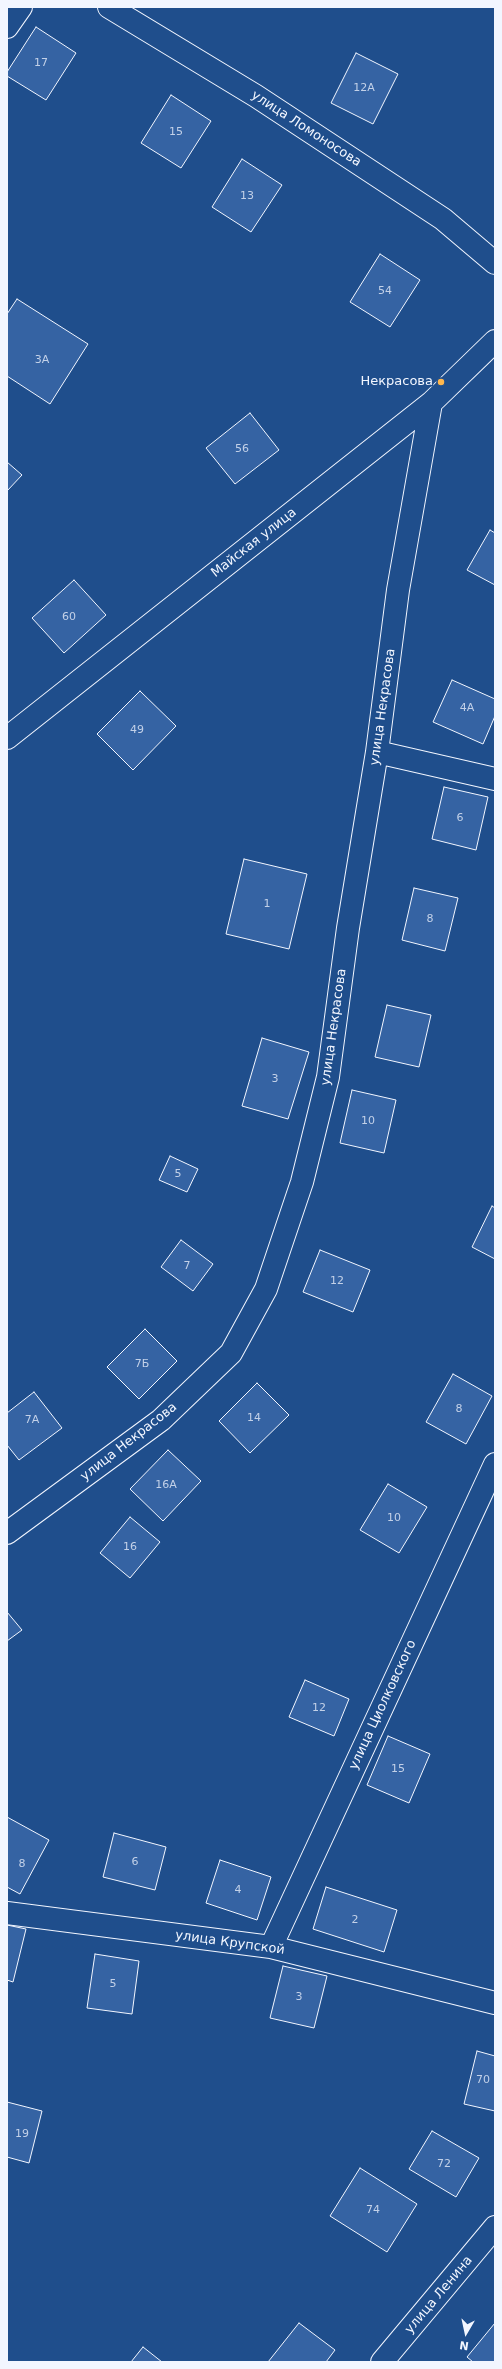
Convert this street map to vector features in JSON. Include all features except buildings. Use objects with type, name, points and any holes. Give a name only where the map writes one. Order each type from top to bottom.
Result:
[{"type":"street","points":[[7,27],[21,7]]},
{"type":"street","name":"улица Ломоносова","points":[[109,7],[256,96],[436,215],[495,263]]},
{"type":"street","name":"Майская улица","points":[[7,738],[431,404],[495,342]]},
{"type":"street","name":"улица Некрасова","points":[[7,1533],[161,1420],[231,1353],[266,1289],[302,1182],[328,1077],[348,928],[377,752],[398,590],[431,404]]},
{"type":"street","points":[[377,752],[495,779]]},
{"type":"street","name":"улица Циолковского","points":[[271,1947],[495,1464]]},
{"type":"street","name":"улица Крупской","points":[[7,1913],[271,1947],[495,2003]]},
{"type":"street","name":"улица Ленина","points":[[382,2362],[495,2227]]},
{"type":"place","name":"Некрасова","points":[[441,382]]}]
